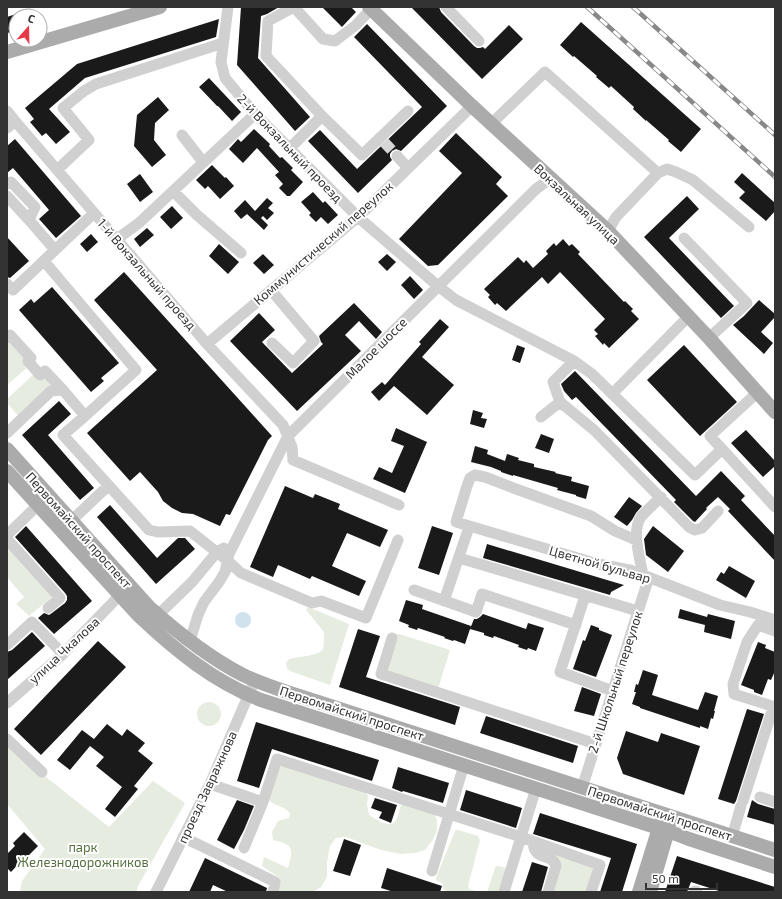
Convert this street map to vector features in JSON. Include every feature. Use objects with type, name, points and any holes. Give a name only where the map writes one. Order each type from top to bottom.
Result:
[{"type":"main road","points":[[7,52],[160,7]]},
{"type":"main road","name":"Вокзальная улица","points":[[371,8],[491,124],[608,231],[689,316],[775,412]]},
{"type":"main road","name":"Первомайский проспект","points":[[7,449],[149,607],[190,641],[228,666],[255,680],[314,702],[582,788],[775,867]]},
{"type":"main road","name":"Первомайский проспект","points":[[7,471],[120,596],[158,634],[188,658],[221,680],[249,695],[536,788],[666,822],[732,837],[775,850]]},
{"type":"main road","points":[[639,892],[666,822]]},
{"type":"main road","points":[[650,892],[666,822]]},
{"type":"street","name":"2-й Вокзальный проезд","points":[[228,7],[221,62],[225,78],[255,114],[358,217],[456,300],[574,361],[592,374],[695,475],[722,449]]},
{"type":"street","points":[[371,8],[356,25],[335,41],[323,39],[294,7],[268,21],[266,56],[322,116],[362,155],[381,140],[408,111]]},
{"type":"street","points":[[446,7],[480,41]]},
{"type":"street","points":[[57,170],[89,140],[63,108],[84,91],[96,84],[223,43]]},
{"type":"street","points":[[491,124],[545,72],[658,173]]},
{"type":"street","name":"Коммунистический переулок","points":[[207,344],[358,217],[472,106]]},
{"type":"street","name":"1-й Вокзальный проезд","points":[[7,111],[11,125],[57,170],[207,344],[284,425],[292,447],[293,460],[399,505]]},
{"type":"street","points":[[117,239],[138,223],[255,114]]},
{"type":"street","points":[[289,149],[322,116]]},
{"type":"street","points":[[182,135],[203,162]]},
{"type":"street","points":[[397,156],[408,168]]},
{"type":"street","points":[[608,231],[616,217],[658,173],[668,169],[689,178],[749,228]]},
{"type":"street","name":"Малое шоссе","points":[[190,641],[198,615],[204,602],[225,572],[229,554],[288,436],[536,189],[550,178]]},
{"type":"street","points":[[7,184],[11,182],[35,207],[29,220]]},
{"type":"street","points":[[173,191],[241,253]]},
{"type":"street","points":[[7,196],[55,250]]},
{"type":"street","points":[[7,284],[13,290],[94,213]]},
{"type":"street","points":[[684,238],[746,303],[709,338]]},
{"type":"street","points":[[44,260],[136,370],[63,435],[148,530],[158,532],[190,531],[241,573],[312,603],[321,601],[366,618],[398,540]]},
{"type":"street","points":[[270,290],[314,341],[293,363],[272,343]]},
{"type":"street","points":[[612,394],[689,316]]},
{"type":"street","points":[[7,338],[10,335],[31,358],[28,361],[40,376],[45,371],[85,416]]},
{"type":"street","points":[[574,361],[553,382],[560,402],[594,430],[689,526],[695,530],[702,528],[718,511]]},
{"type":"street","points":[[7,433],[51,391],[63,390]]},
{"type":"street","points":[[758,392],[710,436],[775,507]]},
{"type":"street","points":[[540,417],[560,402]]},
{"type":"street","points":[[444,601],[469,527],[456,522],[470,478],[476,476],[485,477],[591,516],[615,531],[636,540]]},
{"type":"street","points":[[71,521],[108,486]]},
{"type":"street","points":[[646,576],[636,540],[637,526],[640,518],[661,497]]},
{"type":"street","points":[[7,535],[38,505]]},
{"type":"street","name":"Цветной бульвар","points":[[469,527],[598,564],[630,570],[720,605],[775,620]]},
{"type":"street","points":[[7,539],[60,598],[48,608]]},
{"type":"street","points":[[158,615],[192,582],[217,552],[235,542]]},
{"type":"street","points":[[459,558],[638,611]]},
{"type":"street","name":"2-й Школьный переулок","points":[[582,788],[638,611],[646,576]]},
{"type":"street","points":[[414,590],[476,612],[482,594],[576,624]]},
{"type":"street","name":"улица Чкалова","points":[[7,702],[63,654],[120,596]]},
{"type":"street","points":[[585,596],[560,672],[612,691]]},
{"type":"street","points":[[7,645],[32,622],[63,654]]},
{"type":"street","points":[[732,837],[770,714],[775,708],[734,694],[733,684],[747,642],[758,625],[775,631]]},
{"type":"street","points":[[392,638],[381,674],[596,744]]},
{"type":"street","name":"проезд Завражнова","points":[[156,892],[210,784],[255,680]]},
{"type":"street","points":[[7,739],[42,772]]},
{"type":"street","points":[[244,848],[263,802],[277,759],[521,837],[600,864],[591,892]]},
{"type":"street","points":[[432,871],[464,765]]},
{"type":"street","points":[[210,784],[263,802]]},
{"type":"street","points":[[504,892],[536,788]]},
{"type":"street","points":[[760,797],[775,802]]},
{"type":"street","points":[[183,837],[275,882],[273,892]]},
{"type":"street","points":[[533,842],[533,848],[538,855],[551,859],[555,862],[556,866],[548,892]]},
{"type":"green space","points":[[13,340],[29,366],[7,385],[7,345]]},
{"type":"green space","points":[[35,373],[44,374],[57,388],[22,420],[7,403],[7,399]]},
{"type":"green space","points":[[7,546],[52,597],[29,616],[16,604],[24,597],[7,577]]},
{"type":"green space","points":[[308,607],[349,624],[330,685],[290,671],[287,668],[286,663],[289,659],[313,655],[323,649],[324,632],[306,610]]},
{"type":"green space","points":[[396,634],[450,650],[437,692],[381,674]]},
{"type":"green space","points":[[209,702],[218,705],[221,714],[218,723],[209,726],[200,723],[197,714],[200,705]]},
{"type":"green space","name":"парк Железнодорожников","points":[[7,746],[109,827],[153,781],[185,803],[136,892],[20,892],[22,881],[45,849],[7,804]]},
{"type":"green space","points":[[282,765],[364,791],[368,796],[367,805],[369,815],[383,823],[394,823],[404,802],[431,811],[437,819],[437,831],[425,850],[415,853],[401,854],[381,850],[346,837],[336,838],[330,846],[327,862],[327,877],[321,887],[313,892],[277,892],[280,878],[262,866],[264,857],[288,868],[291,856],[291,849],[289,846],[273,840],[272,832],[278,821],[289,818],[290,813],[268,799],[279,768]]},
{"type":"green space","points":[[457,830],[478,836],[480,840],[468,886],[469,889],[477,892],[450,892],[444,890],[443,884],[436,880],[455,831]]},
{"type":"green space","points":[[536,845],[595,865],[587,892],[553,892],[560,868]]},
{"type":"green space","points":[[496,866],[506,868],[501,892],[487,892],[495,868]]},
{"type":"water","points":[[243,612],[249,614],[251,620],[249,626],[243,628],[237,626],[235,620],[237,614]]},
{"type":"building","points":[[241,7],[279,7],[261,16],[258,58],[310,117],[295,131],[237,65]]},
{"type":"building","points":[[322,7],[351,7],[356,12],[342,27]]},
{"type":"building","points":[[411,7],[439,7],[441,12],[477,48],[483,47],[485,49],[509,25],[523,39],[482,79]]},
{"type":"building","points":[[7,17],[8,17],[7,33]]},
{"type":"building","points":[[219,19],[216,37],[85,78],[49,109],[70,132],[56,144],[46,133],[42,136],[30,122],[34,119],[25,108],[77,64]]},
{"type":"building","points":[[581,22],[701,129],[681,152],[633,109],[634,107],[611,86],[609,88],[560,45]]},
{"type":"building","points":[[367,24],[447,106],[401,151],[396,149],[392,151],[390,157],[392,160],[358,193],[308,141],[320,130],[357,169],[422,107],[354,37]]},
{"type":"building","points":[[209,78],[241,112],[232,121],[199,87]]},
{"type":"building","points":[[158,97],[169,110],[155,123],[154,140],[166,155],[152,167],[134,146],[137,115]]},
{"type":"building","points":[[254,129],[270,144],[269,146],[280,158],[282,157],[293,168],[291,170],[303,182],[290,196],[287,196],[279,188],[283,184],[275,175],[279,172],[257,148],[243,163],[229,149],[238,139],[241,142]]},
{"type":"building","points":[[456,133],[502,177],[496,184],[508,196],[438,265],[428,266],[399,239],[462,173],[439,151]]},
{"type":"building","points":[[15,139],[81,216],[56,238],[39,219],[49,210],[13,168],[7,173],[7,146]]},
{"type":"building","points":[[212,165],[234,186],[220,199],[208,186],[205,189],[196,180]]},
{"type":"building","points":[[742,173],[775,203],[775,211],[766,221],[739,198],[745,192],[734,182]]},
{"type":"building","points":[[140,174],[153,192],[140,202],[127,184]]},
{"type":"building","points":[[313,192],[323,203],[325,201],[338,215],[328,224],[321,217],[316,222],[309,215],[311,213],[301,202]]},
{"type":"building","points":[[687,196],[699,209],[669,238],[734,306],[721,318],[644,237]]},
{"type":"building","points":[[267,198],[273,203],[268,208],[274,213],[267,220],[263,216],[261,218],[268,225],[264,230],[247,214],[241,219],[234,211],[245,200],[255,211]]},
{"type":"building","points":[[172,206],[183,218],[171,229],[160,217]]},
{"type":"building","points":[[147,228],[154,235],[140,247],[134,239]]},
{"type":"building","points":[[91,234],[98,242],[87,252],[80,244]]},
{"type":"building","points":[[7,237],[29,261],[10,278],[7,277]]},
{"type":"building","points":[[563,239],[569,246],[572,244],[580,252],[578,254],[624,302],[625,301],[633,309],[631,311],[639,319],[609,348],[604,343],[603,345],[595,336],[598,334],[594,330],[605,319],[560,272],[548,284],[542,277],[506,311],[497,303],[495,305],[488,297],[490,295],[484,289],[518,257],[524,263],[526,260],[533,268],[548,254],[546,251],[554,243],[556,246]]},
{"type":"building","points":[[219,244],[239,262],[228,274],[209,256]]},
{"type":"building","points":[[263,254],[274,265],[264,274],[253,263]]},
{"type":"building","points":[[387,254],[396,262],[387,271],[378,262]]},
{"type":"building","points":[[124,272],[272,436],[268,440],[230,515],[226,514],[220,526],[193,514],[182,513],[172,508],[163,501],[158,492],[140,472],[130,481],[87,433],[157,370],[94,300]]},
{"type":"building","points":[[410,276],[423,290],[414,299],[401,285]]},
{"type":"building","points":[[52,287],[119,363],[101,378],[104,381],[91,392],[19,310],[31,299],[34,303]]},
{"type":"building","points":[[759,300],[775,314],[775,317],[761,332],[773,343],[764,354],[733,325]]},
{"type":"building","points":[[354,303],[382,332],[376,339],[359,321],[345,335],[361,351],[297,411],[230,341],[259,313],[275,330],[262,342],[292,373],[323,344],[319,336]]},
{"type":"building","points":[[440,319],[449,327],[422,357],[454,385],[427,415],[394,386],[379,401],[371,392],[382,382],[385,385],[421,344],[419,342]]},
{"type":"building","points":[[517,345],[525,348],[520,363],[512,360]]},
{"type":"building","points":[[684,345],[737,402],[700,436],[647,380]]},
{"type":"building","points":[[575,371],[696,496],[721,471],[745,496],[741,500],[775,536],[775,561],[728,511],[730,509],[718,497],[706,508],[707,509],[695,522],[693,521],[674,502],[676,500],[576,397],[572,400],[564,391],[561,384]]},
{"type":"building","points":[[59,401],[71,414],[48,435],[94,488],[80,500],[22,435]]},
{"type":"building","points":[[473,410],[483,413],[481,418],[487,419],[484,428],[470,424]]},
{"type":"building","points":[[396,428],[427,442],[405,493],[373,479],[379,467],[392,473],[404,446],[391,441]]},
{"type":"building","points":[[746,430],[775,461],[775,466],[763,477],[731,443]]},
{"type":"building","points":[[541,434],[554,439],[549,453],[535,448]]},
{"type":"building","points":[[475,446],[488,450],[487,454],[505,461],[507,454],[519,458],[518,460],[534,464],[534,467],[572,477],[571,481],[589,486],[586,499],[557,490],[558,488],[513,476],[491,467],[471,462]]},
{"type":"building","points":[[285,486],[313,498],[315,494],[340,504],[338,509],[388,530],[380,547],[347,533],[332,566],[366,581],[359,596],[312,576],[310,579],[278,565],[273,577],[250,567]]},
{"type":"building","points":[[629,497],[642,506],[627,526],[614,517]]},
{"type":"building","points":[[110,505],[157,558],[178,538],[185,538],[195,549],[156,584],[97,517]]},
{"type":"building","points":[[26,526],[92,601],[54,634],[38,618],[44,613],[49,615],[52,613],[65,603],[67,596],[15,537]]},
{"type":"building","points":[[432,526],[453,533],[439,575],[418,568]]},
{"type":"building","points":[[653,526],[684,551],[668,572],[646,555],[644,539]]},
{"type":"building","points":[[487,544],[624,585],[611,592],[610,595],[483,558]]},
{"type":"building","points":[[729,566],[755,581],[746,598],[716,580],[721,572],[724,574]]},
{"type":"building","points":[[406,600],[423,605],[422,609],[471,626],[465,644],[418,628],[417,630],[408,627],[409,625],[399,621]]},
{"type":"building","points":[[680,609],[707,617],[708,614],[735,621],[731,639],[704,632],[705,625],[678,618]]},
{"type":"building","points":[[483,614],[526,629],[528,623],[544,628],[536,651],[518,647],[519,645],[494,636],[493,638],[484,635],[484,633],[470,629],[474,619],[477,619]]},
{"type":"building","points":[[591,625],[612,635],[596,677],[573,669],[583,640],[585,641]]},
{"type":"building","points":[[358,629],[380,636],[366,677],[460,707],[455,725],[339,687]]},
{"type":"building","points":[[32,632],[45,646],[7,680],[7,652],[12,650]]},
{"type":"building","points":[[98,641],[126,667],[41,755],[14,729]]},
{"type":"building","points":[[758,642],[766,645],[765,648],[775,652],[775,671],[771,680],[768,679],[762,695],[741,685]]},
{"type":"building","points":[[643,670],[658,675],[652,695],[698,710],[705,692],[718,696],[713,719],[711,718],[708,729],[700,726],[700,728],[632,704],[636,692],[634,692],[636,684],[638,685]]},
{"type":"building","points":[[582,687],[601,694],[594,716],[574,711]]},
{"type":"building","points":[[747,709],[764,714],[734,804],[718,799]]},
{"type":"building","points":[[486,716],[578,746],[573,763],[480,733]]},
{"type":"building","points":[[256,722],[379,760],[372,781],[272,749],[259,788],[237,781]]},
{"type":"building","points":[[107,724],[122,736],[127,729],[145,743],[138,751],[153,763],[134,786],[138,789],[115,817],[105,809],[122,787],[96,766],[104,757],[90,746],[70,770],[57,760],[82,730],[94,739]]},
{"type":"building","points":[[626,731],[658,742],[661,733],[700,746],[684,795],[623,774],[617,758]]},
{"type":"building","points":[[398,767],[449,783],[443,803],[392,788]]},
{"type":"building","points":[[466,790],[522,808],[516,828],[460,810]]},
{"type":"building","points":[[375,798],[397,805],[391,823],[379,818],[382,812],[371,808]]},
{"type":"building","points":[[237,800],[254,806],[234,849],[217,840]]},
{"type":"building","points":[[752,800],[758,804],[775,809],[775,825],[747,817]]},
{"type":"building","points":[[540,813],[637,844],[622,892],[600,892],[611,858],[533,834]]},
{"type":"building","points":[[24,832],[38,846],[11,872],[7,868],[7,854],[15,846],[13,843]]},
{"type":"building","points":[[344,839],[361,845],[350,876],[333,871]]},
{"type":"building","points":[[677,856],[775,887],[775,892],[722,892],[691,882],[687,892],[665,892]]},
{"type":"building","points":[[205,858],[267,888],[266,892],[228,892],[213,885],[210,892],[189,892]]},
{"type":"building","points":[[532,862],[548,867],[541,892],[522,892]]},
{"type":"building","points":[[387,868],[442,886],[440,892],[394,892],[381,888]]},
{"type":"tunnel","points":[[384,142],[397,156]]},
{"type":"railway","points":[[587,7],[775,177]]},
{"type":"railway","points":[[633,7],[775,135]]}]
